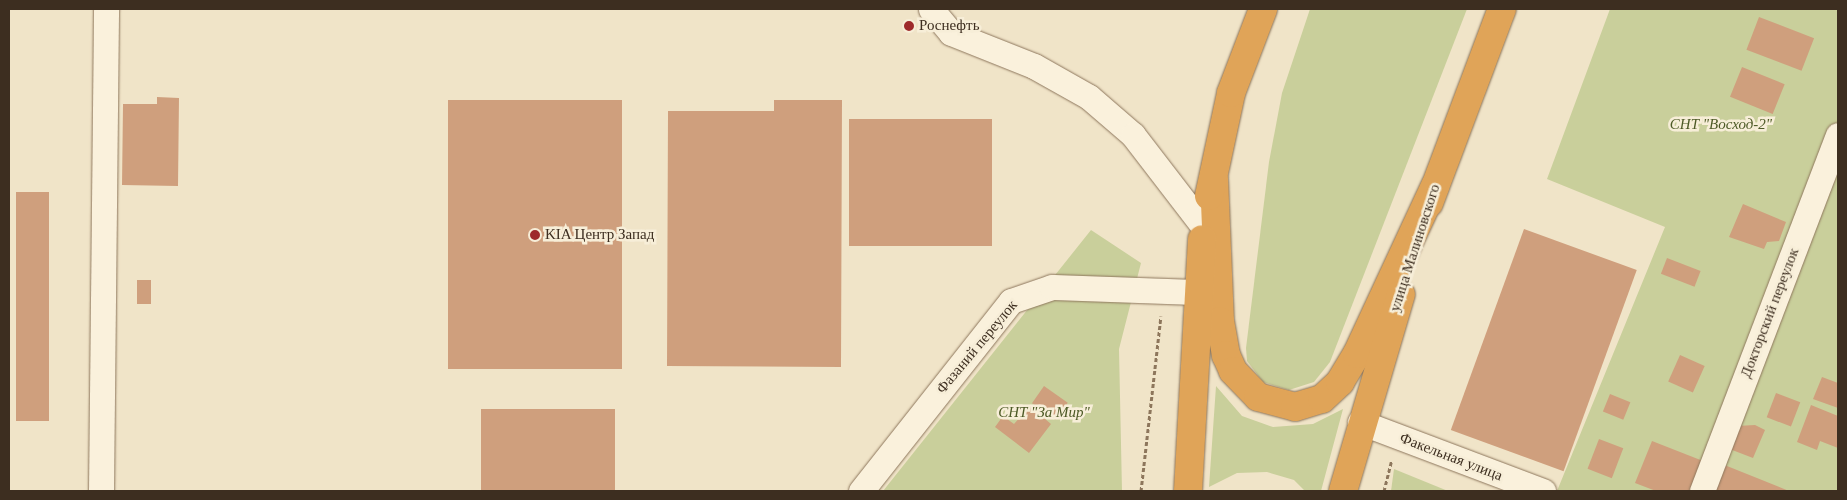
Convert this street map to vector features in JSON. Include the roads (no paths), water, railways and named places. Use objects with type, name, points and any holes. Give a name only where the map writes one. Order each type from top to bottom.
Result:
[{"type":"highway","points":[[1188,491],[1197,292],[1203,226],[1231,93],[1245,48],[1263,9]]},
{"type":"highway","name":"улица Малиновского","points":[[1343,491],[1360,422],[1434,186],[1502,9]]},
{"type":"highway","points":[[1214,179],[1220,321],[1226,355],[1232,371],[1258,397],[1295,407],[1322,399],[1349,368],[1434,186]]},
{"type":"street","points":[[101,491],[106,9]]},
{"type":"street","points":[[931,9],[951,33],[1034,66],[1090,96],[1133,135],[1203,226]]},
{"type":"street","name":"Докторский переулок","points":[[1702,491],[1838,135]]},
{"type":"street","name":"Фазаний переулок","points":[[861,491],[1011,301],[1052,286],[1197,292]]},
{"type":"street","name":"Факельная улица","points":[[1360,422],[1543,491]]},
{"type":"place","name":"Роснефть","points":[[909,26]]},
{"type":"place","name":"KIA Центр Запад","points":[[535,235]]},
{"type":"park label","name":"СНТ \"Восход-2\"","points":[[1721,125]]},
{"type":"park label","name":"СНТ \"За Мир\"","points":[[1044,413]]}]
